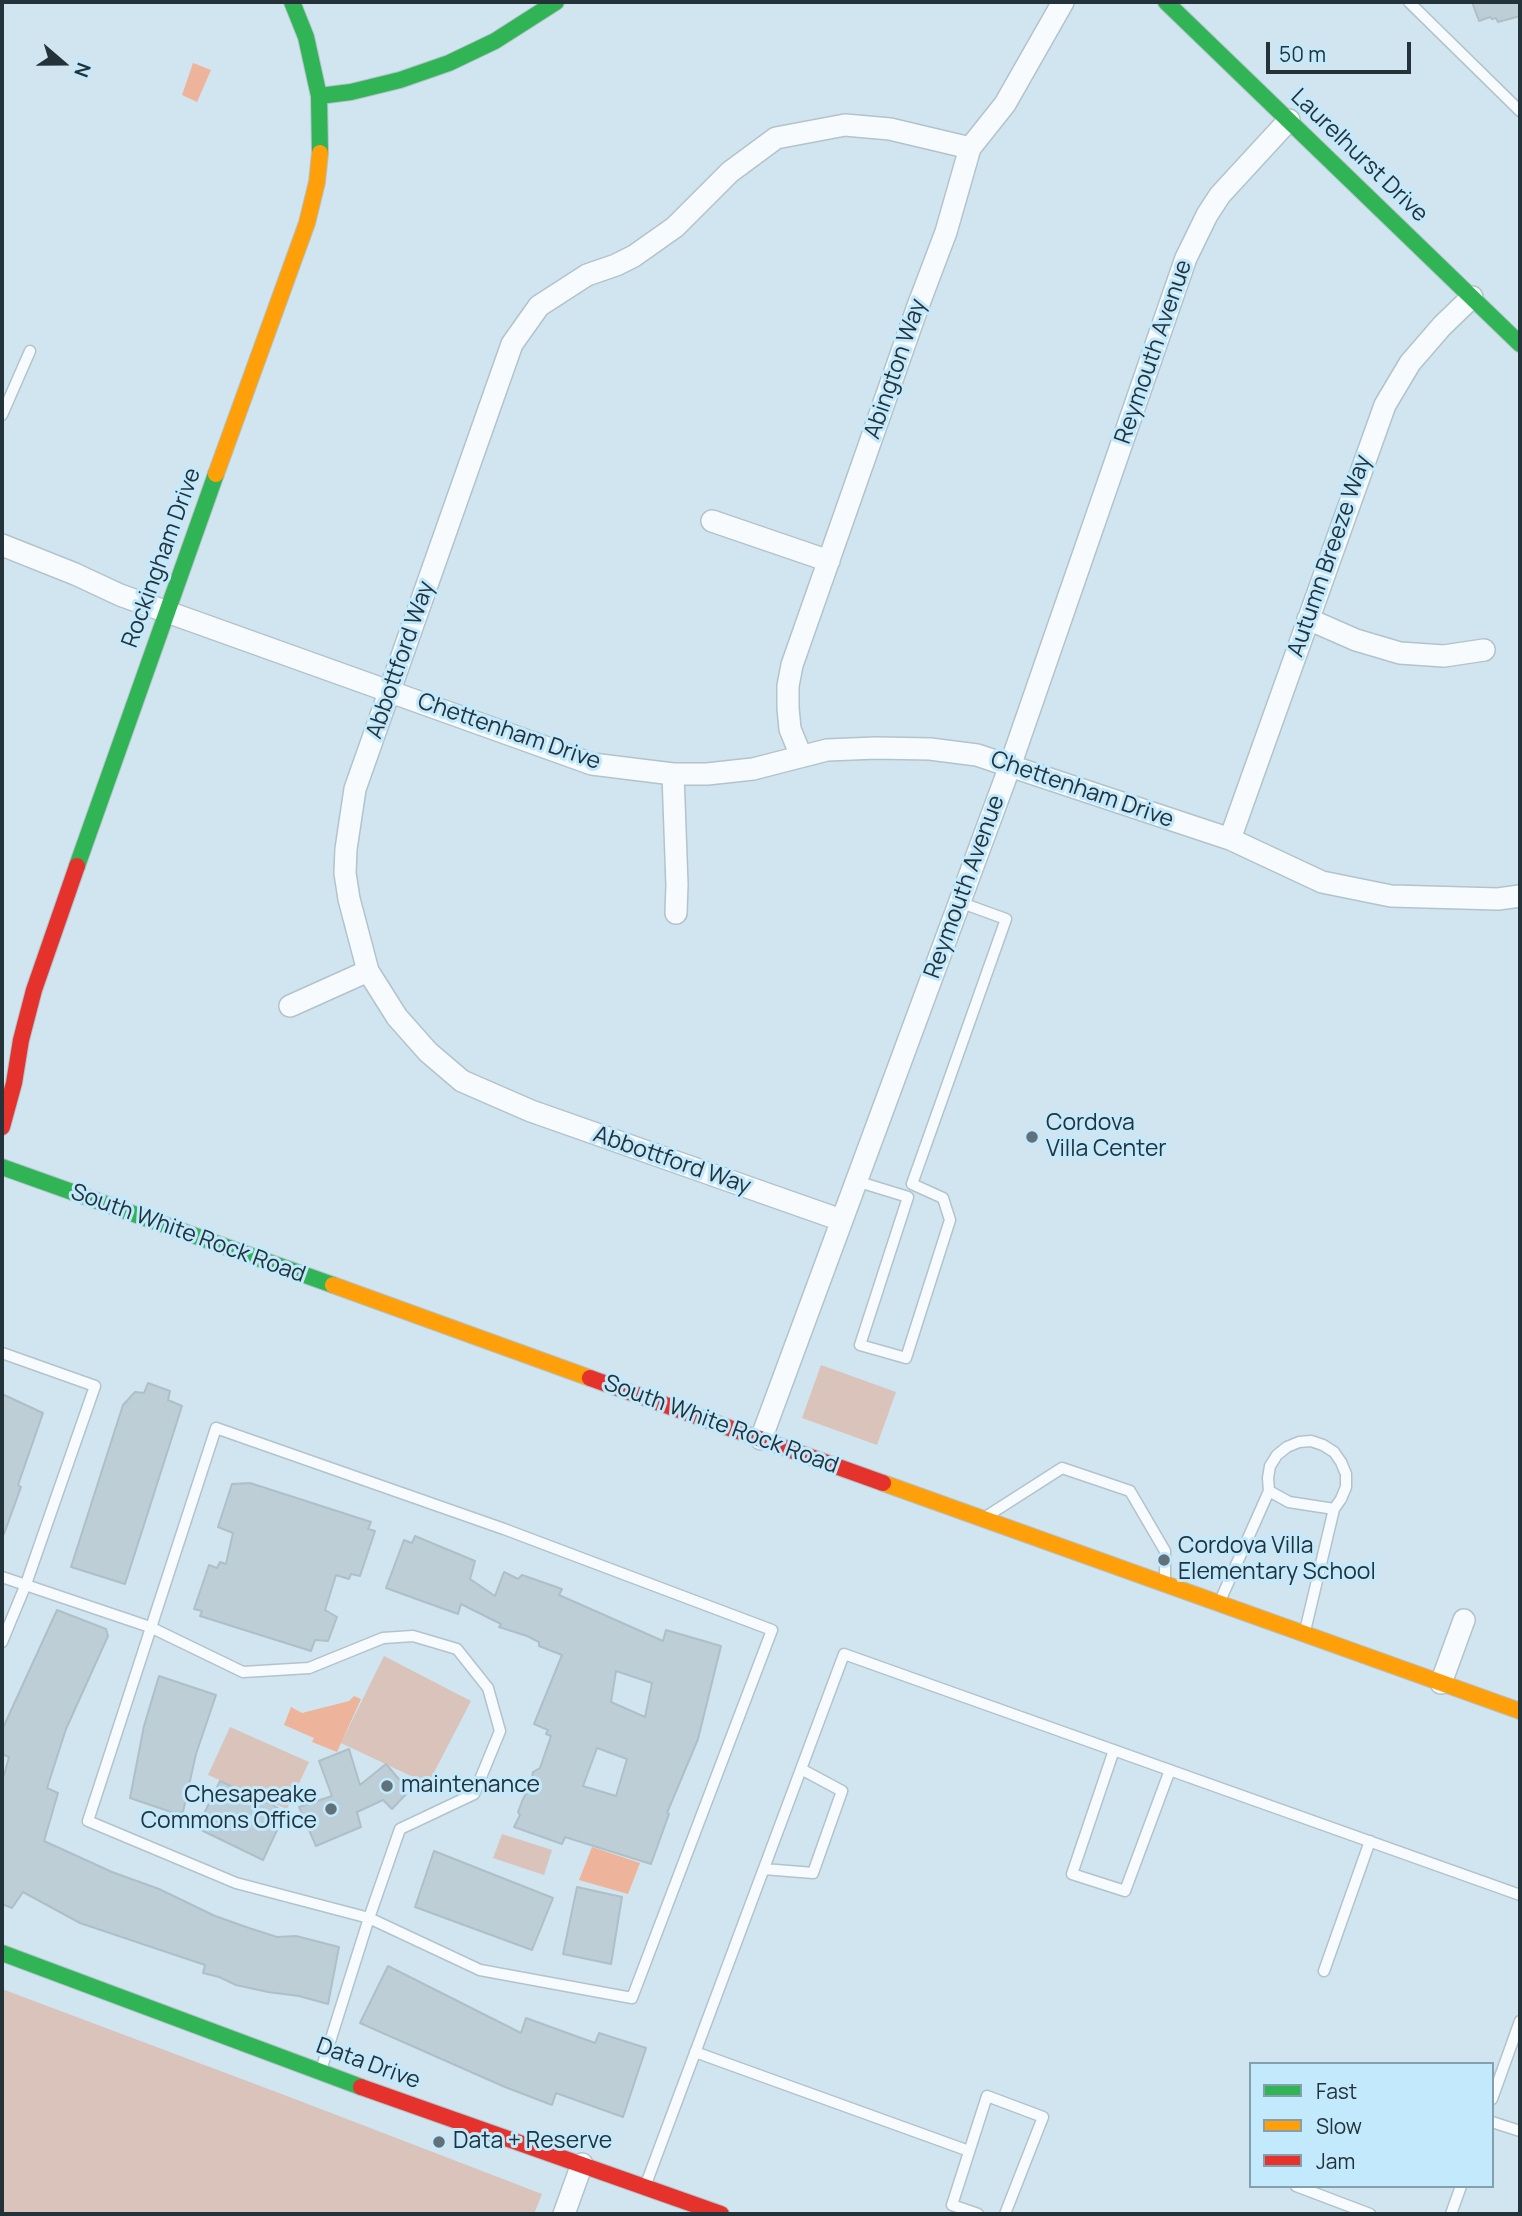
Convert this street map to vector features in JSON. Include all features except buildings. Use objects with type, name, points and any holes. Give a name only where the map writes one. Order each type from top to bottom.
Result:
[{"type":"street","name":"Rockingham Drive","points":[[2,1127],[33,990],[307,223],[317,182],[321,140],[319,96],[306,37],[292,2]]},
{"type":"street","points":[[319,96],[351,92],[400,80],[449,63],[495,41],[556,2]]},
{"type":"street","name":"Abington Way","points":[[801,756],[790,729],[788,686],[792,666],[946,232],[970,148],[1005,104],[1063,2]]},
{"type":"street","name":"Laurelhurst Drive","points":[[1166,2],[1520,344]]},
{"type":"street","name":"Reymouth Avenue","points":[[761,1439],[1010,766],[1195,237],[1220,195],[1289,120]]},
{"type":"street","name":"Abbottford Way","points":[[841,1220],[531,1111],[462,1081],[428,1052],[397,1017],[368,971],[349,899],[345,873],[346,849],[355,789],[512,344],[539,306],[587,275],[634,256],[675,228],[730,172],[776,138],[845,125],[890,129],[970,148]]},
{"type":"street","name":"Autumn Breeze Way","points":[[1230,839],[1385,405],[1418,354],[1472,297]]},
{"type":"street","points":[[712,521],[829,561]]},
{"type":"street","name":"Chettenham Drive","points":[[2,545],[120,594],[592,764],[673,774],[707,774],[753,769],[827,750],[930,749],[977,755],[1230,839],[1322,882],[1391,896],[1498,899],[1520,896]]},
{"type":"street","points":[[1308,619],[1356,640],[1400,653],[1444,656],[1484,650]]},
{"type":"street","points":[[673,774],[676,912]]},
{"type":"street","points":[[290,1006],[368,971]]},
{"type":"street","name":"South White Rock Road","points":[[2,1167],[1520,1711]]},
{"type":"street","points":[[1441,1683],[1464,1620]]},
{"type":"street","name":"Data Drive","points":[[2,1953],[320,2072],[721,2214]]},
{"type":"street","points":[[564,2214],[582,2164]]},
{"type":"lane","points":[[1409,2],[1520,111]]},
{"type":"lane","points":[[2,415],[30,351]]},
{"type":"lane","points":[[912,1184],[943,1198],[950,1220],[906,1359],[860,1345],[912,1184],[1006,919],[959,902]]},
{"type":"lane","points":[[856,1181],[908,1197]]},
{"type":"lane","points":[[2,1353],[95,1386],[26,1584],[2,1642]]},
{"type":"lane","points":[[216,1428],[504,1529],[772,1630],[632,1998],[480,1970],[369,1918],[236,1883],[88,1821],[150,1627],[216,1428]]},
{"type":"lane","points":[[1219,1604],[1269,1491],[1270,1466],[1277,1455],[1298,1442],[1311,1441],[1323,1445],[1334,1452],[1341,1462],[1346,1474],[1346,1487],[1342,1499],[1334,1509],[1304,1634]]},
{"type":"lane","points":[[983,1519],[1062,1468],[1130,1491],[1165,1551],[1164,1584]]},
{"type":"lane","points":[[1269,1491],[1289,1502],[1334,1509]]},
{"type":"lane","points":[[2,1577],[150,1627],[243,1672],[309,1668],[383,1638],[413,1636],[457,1649],[488,1688],[500,1731],[474,1794],[400,1829],[320,2072]]},
{"type":"lane","points":[[645,2187],[844,1654],[1520,1895]]},
{"type":"lane","points":[[1114,1750],[1072,1874],[1125,1891],[1170,1770]]},
{"type":"lane","points":[[764,1869],[813,1873],[842,1791],[801,1769]]},
{"type":"lane","points":[[1324,1971],[1370,1841]]},
{"type":"lane","points":[[1494,2093],[1520,2021]]},
{"type":"lane","points":[[695,2052],[969,2151]]},
{"type":"lane","points":[[978,2214],[952,2205],[987,2096],[1043,2117],[1005,2214]]},
{"type":"lane","points":[[1494,2123],[1520,2131]]},
{"type":"lane","points":[[1301,2188],[1370,2214]]},
{"type":"lane","points":[[1451,2214],[1457,2188]]},
{"type":"shaded area","points":[[193,63],[211,70],[197,102],[182,95]]},
{"type":"shaded area","points":[[821,1365],[896,1392],[877,1445],[802,1418]]},
{"type":"shaded area","points":[[384,1656],[471,1701],[428,1784],[341,1743]]},
{"type":"shaded area","points":[[354,1696],[361,1699],[337,1752],[312,1742],[314,1738],[284,1725],[291,1707],[302,1713],[349,1701]]},
{"type":"shaded area","points":[[230,1727],[309,1762],[287,1809],[208,1775]]},
{"type":"shaded area","points":[[502,1834],[552,1850],[544,1875],[493,1858]]},
{"type":"shaded area","points":[[592,1847],[640,1863],[628,1894],[579,1880]]},
{"type":"shaded area","points":[[2,1989],[542,2194],[534,2214],[2,2214]]},
{"type":"traffic: fast","points":[[292,2],[306,37],[319,96],[320,153]]},
{"type":"traffic: fast","points":[[319,96],[351,92],[400,80],[449,63],[495,41],[556,2]]},
{"type":"traffic: fast","points":[[1166,2],[1520,344]]},
{"type":"traffic: fast","points":[[77,866],[216,474]]},
{"type":"traffic: fast","points":[[2,1167],[333,1285]]},
{"type":"traffic: fast","points":[[2,1953],[361,2087]]},
{"type":"traffic: slow","points":[[216,474],[307,223],[317,182],[320,153]]},
{"type":"traffic: slow","points":[[333,1285],[590,1378]]},
{"type":"traffic: slow","points":[[883,1483],[1520,1711]]},
{"type":"traffic: jam","points":[[2,1127],[34,990],[77,866]]},
{"type":"traffic: jam","points":[[590,1378],[883,1483]]},
{"type":"traffic: jam","points":[[361,2087],[721,2214]]},
{"type":"place","name":"Cordova Villa Center","points":[[1032,1137]]},
{"type":"place","name":"Cordova Villa Elementary School","points":[[1164,1560]]},
{"type":"place","name":"maintenance","points":[[387,1786]]},
{"type":"place","name":"Chesapeake Commons Office","points":[[331,1809]]},
{"type":"place","name":"Data + Reserve","points":[[439,2142]]}]
